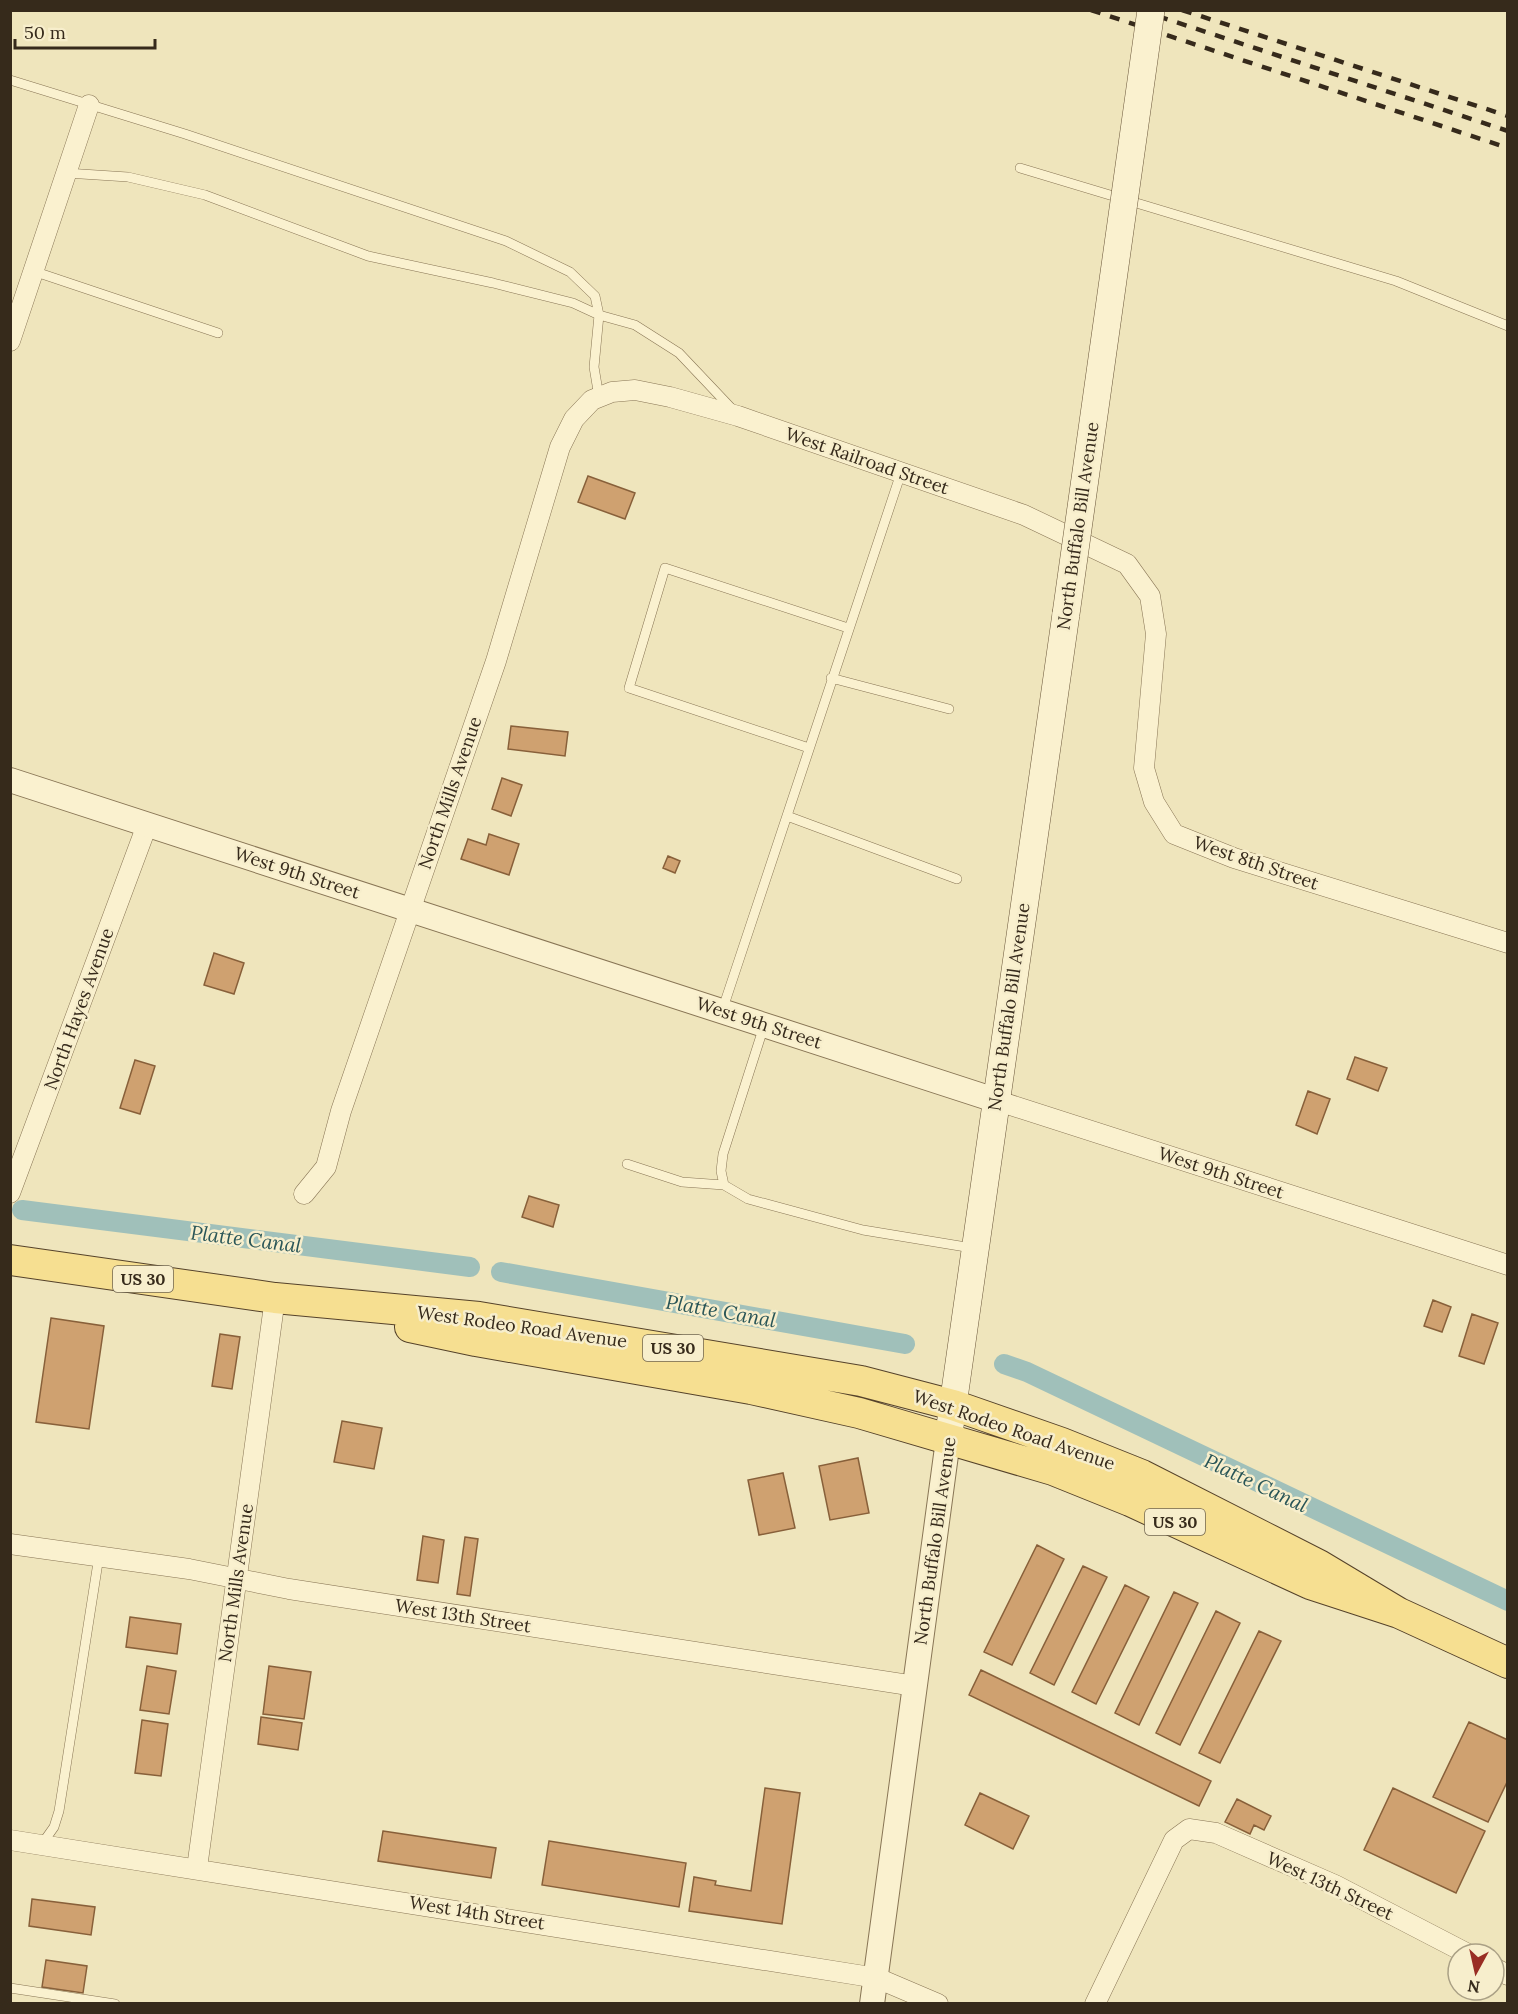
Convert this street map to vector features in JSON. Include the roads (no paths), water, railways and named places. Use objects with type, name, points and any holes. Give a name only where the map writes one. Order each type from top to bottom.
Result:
[{"type":"main road","name":"North Buffalo Bill Avenue","points":[[948,1440],[1151,10]]},
{"type":"main road","name":"West Rodeo Road Avenue","points":[[10,1260],[275,1298],[479,1317],[861,1381],[953,1405],[1062,1443],[1142,1475],[1319,1565],[1399,1613],[1508,1664]]},
{"type":"main road","name":"West Rodeo Road Avenue","points":[[275,1298],[476,1341],[751,1389],[859,1413],[1053,1470],[1130,1502],[1310,1584],[1399,1613]]},
{"type":"street","points":[[10,341],[89,105]]},
{"type":"street","name":"West Railroad Street","points":[[599,397],[612,392],[635,390],[738,416],[1024,515],[1126,564]]},
{"type":"street","name":"North Mills Avenue","points":[[304,1194],[326,1167],[341,1111],[496,662],[560,447],[574,419],[592,400],[599,397]]},
{"type":"street","name":"West 8th Street","points":[[1126,564],[1150,596],[1156,634],[1144,768],[1154,802],[1174,834],[1234,858],[1508,943]]},
{"type":"street","name":"West 9th Street","points":[[10,780],[1508,1265]]},
{"type":"street","name":"North Hayes Avenue","points":[[10,1193],[147,825]]},
{"type":"street","name":"North Mills Avenue","points":[[196,1868],[275,1298]]},
{"type":"street","name":"North Buffalo Bill Avenue","points":[[872,2004],[948,1440]]},
{"type":"street","name":"West 13th Street","points":[[10,1544],[99,1556],[915,1686]]},
{"type":"street","name":"West 13th Street","points":[[1095,2004],[1174,1840],[1189,1828],[1216,1833],[1335,1885],[1446,1943]]},
{"type":"street","name":"West 14th Street","points":[[10,1840],[877,1978],[938,2004]]},
{"type":"lane","points":[[10,80],[506,241],[570,272],[595,296],[599,315],[594,367],[599,397]]},
{"type":"lane","points":[[1020,168],[1396,281],[1508,326]]},
{"type":"lane","points":[[66,173],[128,177],[205,195],[368,256],[573,303],[599,315],[635,325],[679,353],[738,416]]},
{"type":"lane","points":[[33,271],[218,333]]},
{"type":"lane","points":[[722,1011],[901,473]]},
{"type":"lane","points":[[809,748],[629,688],[665,568],[848,628]]},
{"type":"lane","points":[[831,678],[949,710]]},
{"type":"lane","points":[[787,816],[957,879]]},
{"type":"lane","points":[[724,1185],[721,1171],[723,1154],[765,1025]]},
{"type":"lane","points":[[627,1164],[682,1182],[724,1185],[748,1199],[863,1230],[974,1249]]},
{"type":"lane","points":[[42,1844],[54,1827],[59,1811],[99,1556]]},
{"type":"lane","points":[[10,1988],[115,2004]]},
{"type":"waterway","name":"Platte Canal","points":[[22,1210],[470,1267]]},
{"type":"waterway","name":"Platte Canal","points":[[501,1272],[905,1344]]},
{"type":"waterway","name":"Platte Canal","points":[[1004,1364],[1027,1372],[1508,1601]]},
{"type":"railway","points":[[1091,10],[1508,148]]},
{"type":"railway","points":[[1139,10],[1508,131]]},
{"type":"railway","points":[[1182,10],[1508,116]]}]
